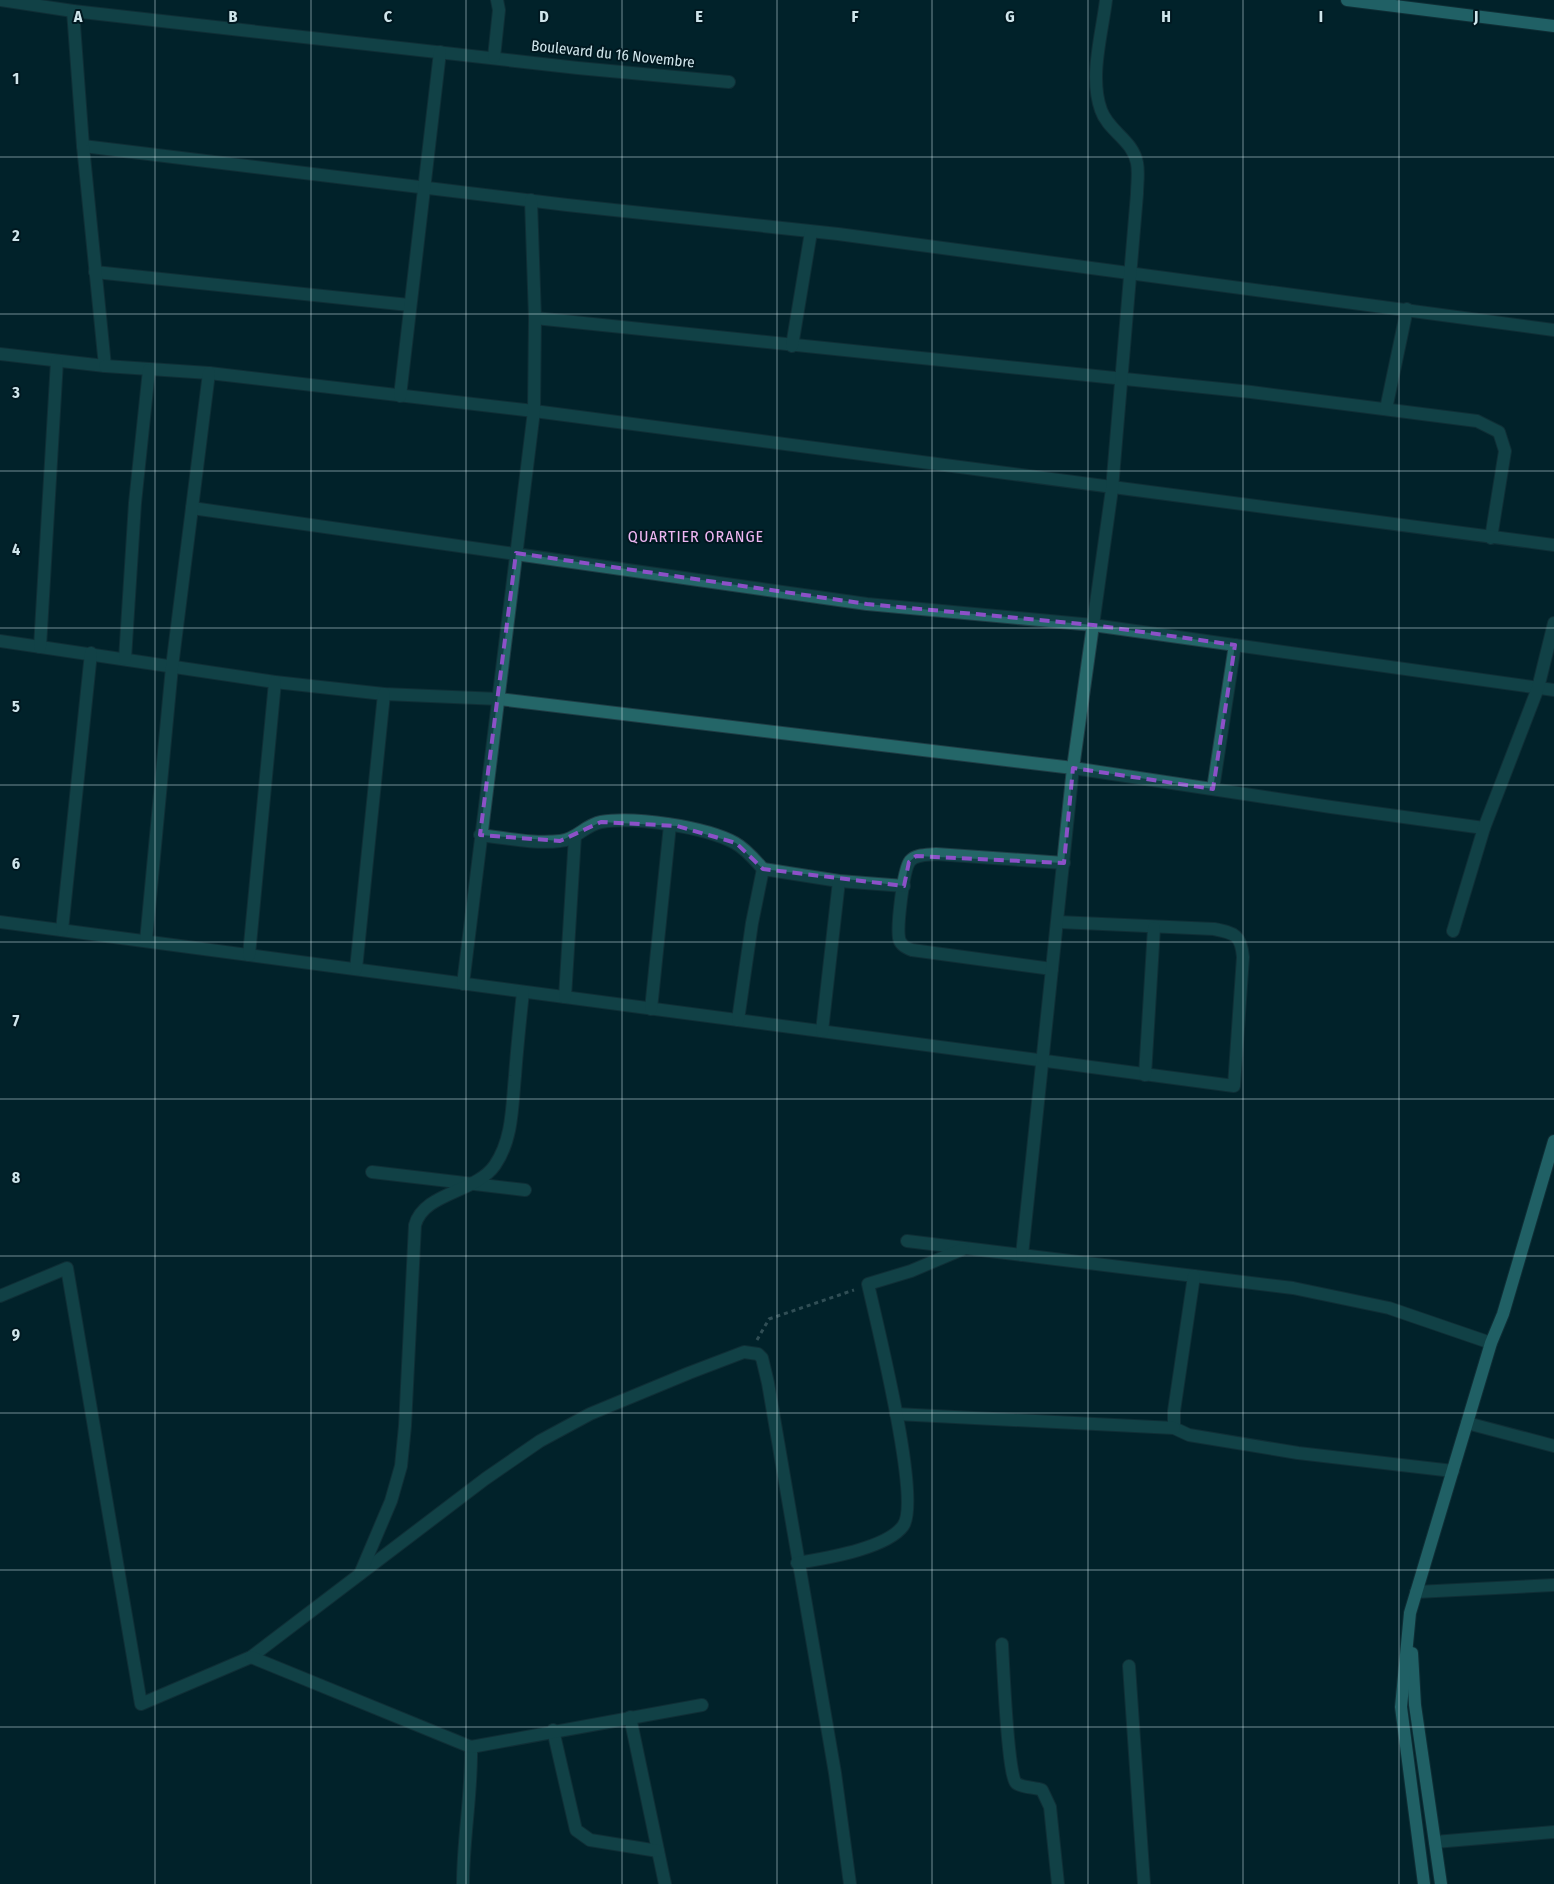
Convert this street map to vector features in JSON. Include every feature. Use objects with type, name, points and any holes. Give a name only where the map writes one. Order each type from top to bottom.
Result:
[{"type":"main road","points":[[1347,0],[1554,26]]},
{"type":"main road","points":[[1424,1884],[1401,1707],[1410,1613],[1491,1343],[1504,1314],[1554,1141]]},
{"type":"main road","points":[[1410,1613],[1416,1705],[1442,1884]]},
{"type":"street","name":"Boulevard du 16 Novembre","points":[[0,0],[73,11],[494,57],[578,68],[729,82]]},
{"type":"street","points":[[1022,1255],[1074,768],[1112,489],[1131,274],[1138,164],[1129,144],[1107,122],[1098,99],[1096,80],[1106,0]]},
{"type":"street","points":[[494,57],[500,3]]},
{"type":"street","points":[[73,11],[83,146],[104,366]]},
{"type":"street","points":[[400,396],[409,305],[440,52]]},
{"type":"street","points":[[83,146],[811,232],[1407,309],[1554,330]]},
{"type":"street","points":[[463,984],[480,835],[500,699],[534,411],[535,318],[531,200]]},
{"type":"street","points":[[792,346],[811,232]]},
{"type":"street","points":[[95,272],[409,305]]},
{"type":"street","points":[[1386,409],[1407,309]]},
{"type":"street","points":[[535,318],[792,346],[1123,378],[1477,421],[1499,432],[1505,451],[1491,538]]},
{"type":"street","points":[[0,354],[104,366],[209,373],[534,411],[1112,489],[1554,545]]},
{"type":"street","points":[[40,647],[57,361]]},
{"type":"street","points":[[125,659],[135,502],[149,370]]},
{"type":"street","points":[[146,941],[172,667],[209,373]]},
{"type":"street","points":[[192,508],[867,604],[1093,625],[1554,690]]},
{"type":"street","points":[[1453,931],[1484,828],[1538,688],[1554,623]]},
{"type":"street","points":[[0,641],[275,682],[384,694],[500,699],[1074,768],[1213,790],[1484,828]]},
{"type":"street","points":[[1213,790],[1236,645]]},
{"type":"street","points":[[62,930],[91,654]]},
{"type":"street","points":[[249,955],[275,682]]},
{"type":"street","points":[[356,969],[384,694]]},
{"type":"street","points":[[480,835],[540,842],[560,841],[575,836],[584,829],[601,822],[639,821],[670,825],[736,843],[763,869],[839,881],[904,886]]},
{"type":"street","points":[[651,1009],[670,825]]},
{"type":"street","points":[[565,997],[575,836]]},
{"type":"street","points":[[1052,969],[906,948],[899,937],[904,886],[909,862],[916,856],[936,854],[1064,863]]},
{"type":"street","points":[[738,1020],[763,869]]},
{"type":"street","points":[[822,1032],[839,881]]},
{"type":"street","points":[[0,922],[1234,1086],[1243,957],[1239,938],[1229,932],[1214,929],[1154,928],[1058,922]]},
{"type":"street","points":[[1145,1074],[1154,928]]},
{"type":"street","points":[[360,1574],[391,1501],[401,1466],[405,1426],[415,1225],[421,1211],[484,1176],[495,1166],[503,1152],[508,1134],[523,992]]},
{"type":"street","points":[[372,1172],[526,1190]]},
{"type":"street","points":[[906,1241],[1293,1288],[1389,1308],[1491,1343]]},
{"type":"street","points":[[797,1563],[832,1556],[879,1542],[894,1535],[905,1525],[908,1507],[896,1414],[868,1284],[911,1271],[964,1248]]},
{"type":"street","points":[[0,1296],[67,1268],[141,1704],[251,1657],[485,1479],[540,1441],[590,1414],[689,1373],[752,1352],[758,1354],[762,1358],[768,1383],[797,1563],[835,1773],[850,1884]]},
{"type":"street","points":[[1174,1428],[1174,1411],[1194,1276]]},
{"type":"street","points":[[896,1414],[1174,1428],[1189,1435],[1298,1453],[1453,1471]]},
{"type":"street","points":[[1467,1423],[1554,1446]]},
{"type":"street","points":[[1416,1592],[1554,1585]]},
{"type":"street","points":[[1002,1644],[1009,1755],[1014,1780],[1018,1784],[1042,1790],[1046,1797],[1050,1807],[1058,1884]]},
{"type":"street","points":[[251,1657],[471,1747],[554,1730],[702,1705]]},
{"type":"street","points":[[1129,1666],[1144,1884]]},
{"type":"street","points":[[630,1717],[665,1884]]},
{"type":"street","points":[[554,1730],[576,1830],[590,1840],[658,1851]]},
{"type":"street","points":[[463,1884],[463,1856],[471,1794],[471,1747]]},
{"type":"street","points":[[1435,1842],[1554,1832]]},
{"type":"path","points":[[752,1352],[770,1319],[868,1284]]},
{"type":"highlighted area","points":[[516,553],[867,604],[1093,625],[1235,645],[1213,789],[1073,768],[1064,863],[916,856],[909,862],[904,886],[763,869],[736,843],[677,826],[601,822],[560,841],[480,835]]},
{"type":"district","name":"QUARTIER ORANGE","points":[[696,536]]}]
